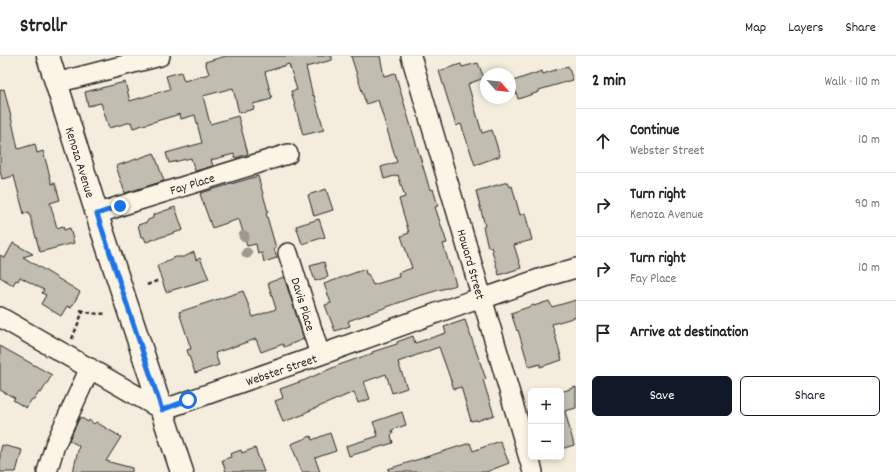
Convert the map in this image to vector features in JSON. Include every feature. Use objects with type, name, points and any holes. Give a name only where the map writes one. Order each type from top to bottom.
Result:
[{"type":"main road","name":"Kenoza Avenue","points":[[48,56],[97,214],[182,472]]},
{"type":"street","points":[[56,83],[160,56]]},
{"type":"street","name":"Howard Street","points":[[411,56],[533,472]]},
{"type":"street","name":"Fay Place","points":[[97,214],[288,154]]},
{"type":"street","name":"Davis Place","points":[[288,253],[320,355]]},
{"type":"street","name":"Webster Street","points":[[162,410],[470,301],[482,299],[576,268]]},
{"type":"street","points":[[0,317],[162,410]]},
{"type":"street","points":[[47,472],[55,445],[90,368]]},
{"type":"path","points":[[147,285],[159,280]]},
{"type":"path","points":[[72,339],[81,310],[92,314],[107,313]]},
{"type":"building","points":[[226,56],[332,56],[332,60],[306,67],[313,96],[314,95],[324,130],[303,135],[291,91],[297,90],[289,64],[265,72],[272,99],[253,104],[254,109],[239,113],[233,88],[203,96],[210,124],[238,116],[248,154],[235,158],[234,154],[211,160],[213,166],[195,171],[191,158],[169,163],[166,153],[202,143],[195,115],[181,119],[180,114],[133,128],[131,122],[109,128],[101,103],[88,106],[85,92],[125,82],[130,101],[170,89],[166,76],[181,72],[184,81],[209,74],[205,62]]},
{"type":"building","points":[[351,56],[380,56],[384,76],[395,73],[430,190],[433,189],[438,206],[435,207],[447,243],[443,244],[456,285],[412,298],[348,321],[350,326],[335,331],[325,305],[331,303],[324,284],[365,269],[366,274],[368,274],[373,285],[399,277],[398,273],[412,268],[401,236],[409,233],[399,199],[405,197],[398,175],[384,179],[381,167],[397,162],[378,100],[366,104]]},
{"type":"building","points":[[478,63],[480,68],[480,80],[468,84],[482,133],[492,130],[500,156],[475,165],[461,124],[456,126],[439,71],[461,64],[462,67]]},
{"type":"building","points":[[568,66],[573,80],[539,90],[539,92],[518,99],[516,92],[516,80],[542,71],[543,74]]},
{"type":"building","points":[[4,89],[18,149],[35,144],[37,153],[43,151],[52,184],[55,183],[60,200],[50,203],[57,228],[63,226],[64,230],[70,228],[74,243],[40,252],[29,212],[24,214],[14,176],[2,179],[0,171],[0,90]]},
{"type":"building","points":[[154,153],[164,181],[125,193],[116,166]]},
{"type":"building","points":[[258,176],[268,212],[266,213],[276,248],[274,249],[277,258],[264,262],[262,253],[258,254],[256,244],[247,246],[239,219],[212,228],[200,194]]},
{"type":"building","points":[[508,182],[510,187],[512,186],[520,215],[525,213],[532,240],[514,245],[521,268],[499,275],[491,247],[488,247],[483,227],[485,226],[476,191]]},
{"type":"building","points":[[326,189],[333,210],[314,216],[308,195]]},
{"type":"building","points":[[175,207],[183,230],[146,242],[144,237],[141,237],[138,225],[153,218],[153,215]]},
{"type":"building","points":[[319,219],[325,237],[302,244],[296,226]]},
{"type":"building","points":[[13,243],[33,254],[23,257],[80,292],[71,308],[67,306],[61,316],[41,304],[46,295],[42,293],[44,290],[20,277],[13,285],[0,277],[0,255],[5,258]]},
{"type":"building","points":[[194,252],[196,260],[200,258],[209,279],[166,292],[157,266],[176,257],[184,257]]},
{"type":"building","points":[[324,262],[328,277],[315,281],[310,266]]},
{"type":"building","points":[[284,277],[304,339],[284,347],[283,344],[261,352],[256,339],[215,353],[219,365],[195,373],[187,350],[191,349],[179,312],[243,291],[253,317],[276,309],[268,283]]},
{"type":"building","points":[[576,300],[576,317],[552,324],[562,360],[540,367],[540,364],[529,367],[518,330],[517,331],[511,313],[549,301],[552,307]]},
{"type":"building","points":[[465,320],[486,379],[483,380],[494,415],[477,421],[471,421],[461,387],[454,389],[439,347],[398,362],[407,388],[392,393],[386,374],[364,382],[370,399],[358,403],[354,392],[283,422],[275,401],[283,398],[280,389],[373,353],[372,352],[397,344],[397,342],[413,336],[415,343],[446,333],[444,327]]},
{"type":"building","points":[[0,346],[52,375],[41,393],[39,392],[34,400],[32,399],[26,408],[13,400],[15,398],[0,390]]},
{"type":"building","points":[[576,387],[576,408],[565,411],[574,445],[564,448],[564,424],[564,391]]},
{"type":"building","points":[[402,412],[406,425],[392,430],[393,434],[391,435],[393,443],[349,456],[346,446],[378,436],[373,422]]},
{"type":"building","points":[[80,417],[88,422],[89,420],[94,424],[96,422],[121,437],[106,461],[132,468],[132,472],[73,472],[79,446],[69,440]]},
{"type":"building","points":[[330,433],[336,451],[315,458],[320,472],[302,472],[291,444],[311,436],[312,440]]},
{"type":"building","points":[[500,441],[509,463],[486,472],[389,472],[388,469],[470,443],[473,451]]},
{"type":"building","points":[[2,445],[22,450],[16,472],[0,472],[0,453]]},
{"type":"building","points":[[255,448],[264,472],[226,472],[222,460],[231,457],[230,454],[241,450],[242,453]]},
{"type":"route","points":[[120,206],[97,214],[162,410],[188,400]]}]
